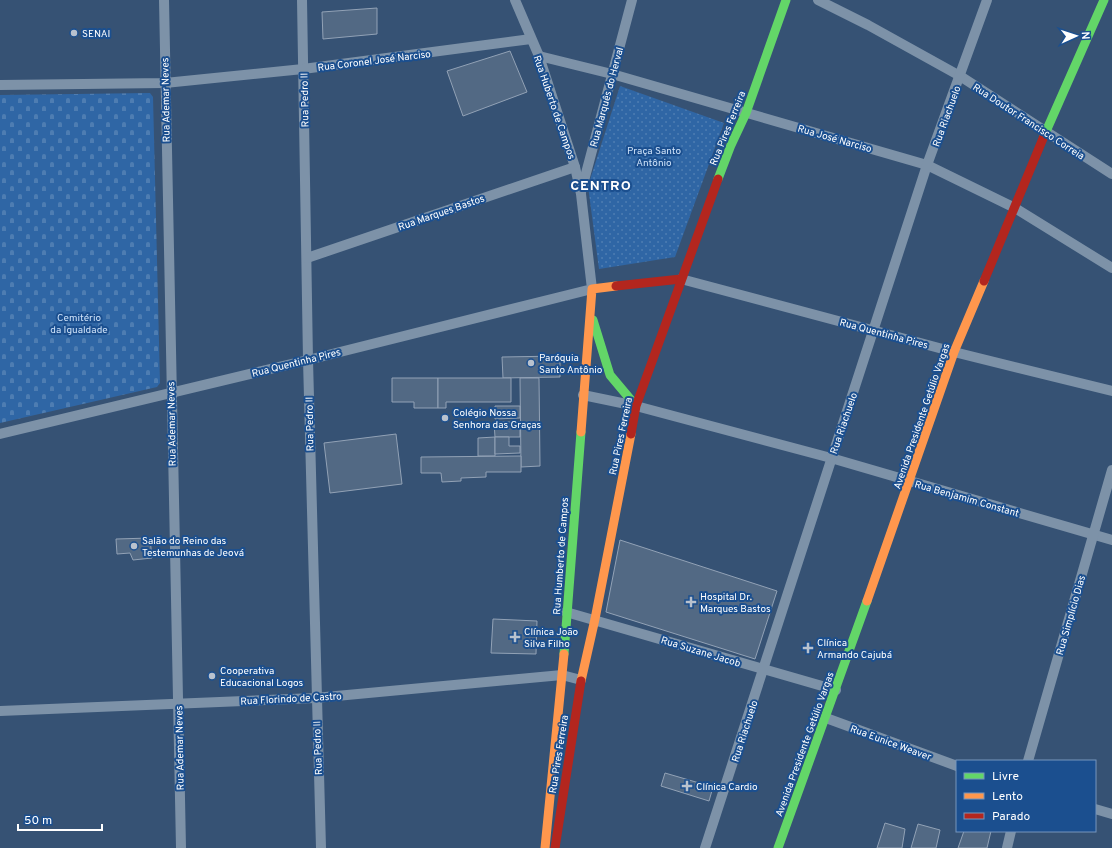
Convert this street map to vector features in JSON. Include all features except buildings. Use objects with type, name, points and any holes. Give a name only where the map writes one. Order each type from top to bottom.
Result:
[{"type":"main road","name":"Rua Pires Ferreira","points":[[555,848],[581,680],[595,619],[636,406],[681,279],[731,145],[746,113],[786,0]]},
{"type":"main road","name":"Avenida Presidente Getúlio Vargas","points":[[778,848],[836,690],[954,352],[1015,208],[1045,132],[1104,0]]},
{"type":"main road","points":[[592,289],[681,279]]},
{"type":"main road","name":"Rua Humberto de Campos","points":[[544,848],[562,675],[592,289]]},
{"type":"main road","points":[[590,312],[610,375],[636,406]]},
{"type":"street","name":"Rua Ademar Neves","points":[[164,0],[170,392],[181,848]]},
{"type":"street","name":"Rua Pedro II","points":[[302,0],[315,698],[321,848]]},
{"type":"street","name":"Rua Huberto de Campos","points":[[515,0],[539,56],[575,167],[581,194],[592,289]]},
{"type":"street","name":"Rua Marquês do Herval","points":[[581,194],[632,0]]},
{"type":"street","name":"Rua Doutor Francisco Correia","points":[[818,0],[868,25],[960,76],[1112,174]]},
{"type":"street","name":"Rua Riachuelo","points":[[705,848],[927,165],[987,0]]},
{"type":"street","name":"Rua Coronel José Narciso","points":[[0,85],[165,83],[303,69],[531,39]]},
{"type":"street","name":"Rua José Narciso","points":[[539,56],[612,74],[927,165],[1015,208],[1112,268]]},
{"type":"street","name":"Rua Marques Bastos","points":[[307,258],[575,167]]},
{"type":"street","name":"Rua Quentinha Pires","points":[[681,279],[954,352],[1112,391]]},
{"type":"street","name":"Rua Quentinha Pires","points":[[0,434],[308,360],[592,289]]},
{"type":"street","name":"Rua Benjamim Constant","points":[[583,395],[636,406],[831,458],[1112,540]]},
{"type":"street","name":"Rua Simplício Dias","points":[[1028,760],[1092,534],[1112,470]]},
{"type":"street","name":"Rua Suzane Jacob","points":[[566,612],[595,619],[836,690]]},
{"type":"street","name":"Rua Florindo de Castro","points":[[0,710],[315,698],[562,675],[581,680]]},
{"type":"street","name":"Rua Eunice Weaver","points":[[826,718],[956,766]]},
{"type":"street","points":[[1096,809],[1112,814]]},
{"type":"street","points":[[1007,848],[1011,832]]},
{"type":"green space","name":"Praça Santo Antônio","points":[[620,86],[724,123],[675,257],[599,269],[588,186]]},
{"type":"green space","name":"Cemitério da Igualdade","points":[[150,93],[153,97],[160,383],[157,387],[0,423],[0,95]]},
{"type":"traffic: fast","points":[[718,179],[731,145],[746,113],[786,0]]},
{"type":"traffic: fast","points":[[1044,136],[1104,0]]},
{"type":"traffic: fast","points":[[593,320],[610,375],[636,406]]},
{"type":"traffic: fast","points":[[564,654],[581,432]]},
{"type":"traffic: fast","points":[[778,848],[867,601]]},
{"type":"traffic: slow","points":[[867,601],[954,352],[984,281]]},
{"type":"traffic: slow","points":[[581,432],[592,289],[616,286]]},
{"type":"traffic: slow","points":[[581,681],[595,619],[631,434]]},
{"type":"traffic: slow","points":[[545,848],[564,654]]},
{"type":"traffic: jam","points":[[984,281],[1044,136]]},
{"type":"traffic: jam","points":[[631,434],[636,406],[718,179]]},
{"type":"traffic: jam","points":[[616,286],[681,279]]},
{"type":"traffic: jam","points":[[555,848],[581,681]]},
{"type":"place","name":"SENAI","points":[[74,33]]},
{"type":"place","name":"Paróquia Santo Antônio","points":[[531,363]]},
{"type":"place","name":"Colégio Nossa Senhora das Graças","points":[[445,418]]},
{"type":"place","name":"Salão do Reino das Testemunhas de Jeová","points":[[134,546]]},
{"type":"place","name":"Hospital Dr. Marques Bastos","points":[[691,602]]},
{"type":"place","name":"Clínica João Silva Filho","points":[[515,637]]},
{"type":"place","name":"Clínica Armando Cajubá","points":[[808,648]]},
{"type":"place","name":"Cooperativa Educacional Logos","points":[[212,676]]},
{"type":"place","name":"Clínica Cardio","points":[[687,786]]},
{"type":"district","name":"CENTRO","points":[[601,185]]}]
